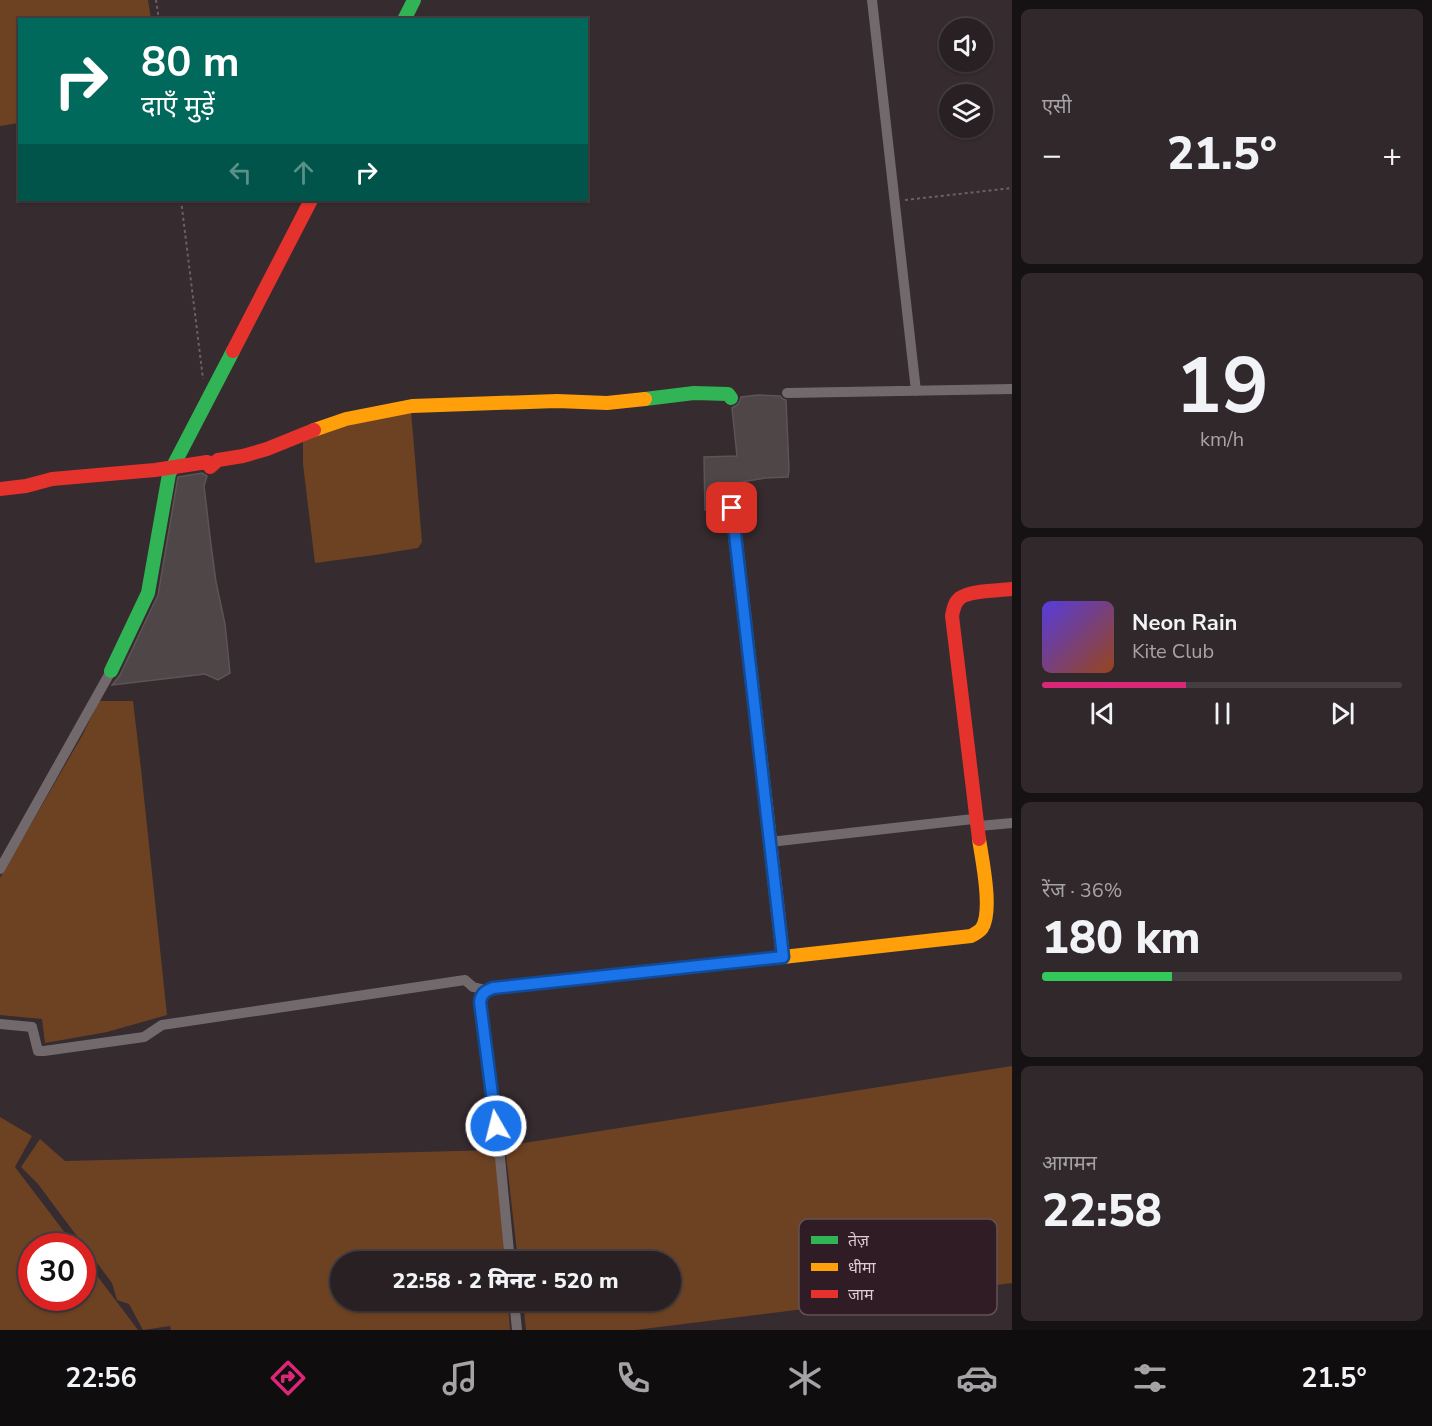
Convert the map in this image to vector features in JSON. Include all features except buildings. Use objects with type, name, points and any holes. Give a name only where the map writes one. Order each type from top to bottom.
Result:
[{"type":"street","points":[[405,18],[414,0]]},
{"type":"street","points":[[872,0],[916,391]]},
{"type":"street","points":[[0,869],[111,671],[148,593],[169,474],[310,201]]},
{"type":"street","points":[[787,393],[1012,389]]},
{"type":"street","points":[[0,489],[26,486],[52,479],[155,470],[198,462],[207,462],[210,467],[218,460],[267,449],[339,421],[412,406],[557,401],[607,403],[694,393],[728,394],[731,398]]},
{"type":"street","points":[[732,508],[783,957]]},
{"type":"street","points":[[0,1024],[32,1027],[38,1050],[44,1051],[144,1036],[162,1025],[465,980],[473,987],[486,990],[979,934],[986,916],[987,900],[952,619],[953,609],[962,597],[1012,589]]},
{"type":"street","points":[[770,842],[973,819],[979,826]]},
{"type":"street","points":[[979,826],[1012,823]]},
{"type":"street","points":[[486,990],[481,995],[480,1002],[499,1147],[509,1251]]},
{"type":"street","points":[[515,1311],[517,1330]]},
{"type":"path","points":[[156,0],[159,18]]},
{"type":"path","points":[[895,201],[1012,188]]},
{"type":"path","points":[[181,201],[203,380],[210,395]]},
{"type":"shaded area","points":[[0,0],[148,0],[151,18],[18,18],[18,123],[0,126]]},
{"type":"shaded area","points":[[411,411],[422,542],[418,548],[315,563],[303,464],[303,441],[353,422]]},
{"type":"shaded area","points":[[99,701],[133,701],[167,1015],[107,1032],[45,1043],[42,1019],[0,1015],[0,878],[83,734]]},
{"type":"shaded area","points":[[1012,1066],[1012,1283],[997,1285],[997,1219],[799,1219],[799,1310],[635,1330],[526,1330],[524,1311],[681,1311],[681,1251],[517,1251],[505,1146]]},
{"type":"shaded area","points":[[0,1117],[32,1136],[15,1167],[65,1233],[18,1233],[18,1311],[96,1311],[96,1274],[138,1330],[0,1330]]},
{"type":"shaded area","points":[[40,1139],[65,1161],[496,1150],[504,1251],[330,1251],[330,1311],[509,1311],[510,1330],[171,1330],[170,1326],[143,1330],[129,1304],[117,1300],[112,1283],[96,1262],[96,1233],[75,1233],[38,1184],[21,1167]]},
{"type":"traffic: fast","points":[[405,18],[414,0]]},
{"type":"traffic: fast","points":[[111,671],[148,593],[169,474],[233,351]]},
{"type":"traffic: fast","points":[[645,399],[694,393],[728,394],[731,398]]},
{"type":"traffic: fast","points":[[732,508],[765,797]]},
{"type":"traffic: slow","points":[[314,430],[346,419],[412,406],[557,401],[607,403],[645,399]]},
{"type":"traffic: slow","points":[[765,797],[783,957],[975,934],[982,928],[987,910],[986,885],[979,839]]},
{"type":"traffic: jam","points":[[233,351],[310,201]]},
{"type":"traffic: jam","points":[[0,489],[26,486],[52,479],[155,470],[207,462],[210,467],[218,460],[267,449],[314,430]]},
{"type":"traffic: jam","points":[[979,839],[952,616],[956,602],[965,595],[1012,589]]},
{"type":"route","points":[[496,1126],[480,1002],[481,995],[486,990],[783,957],[732,508]]}]
